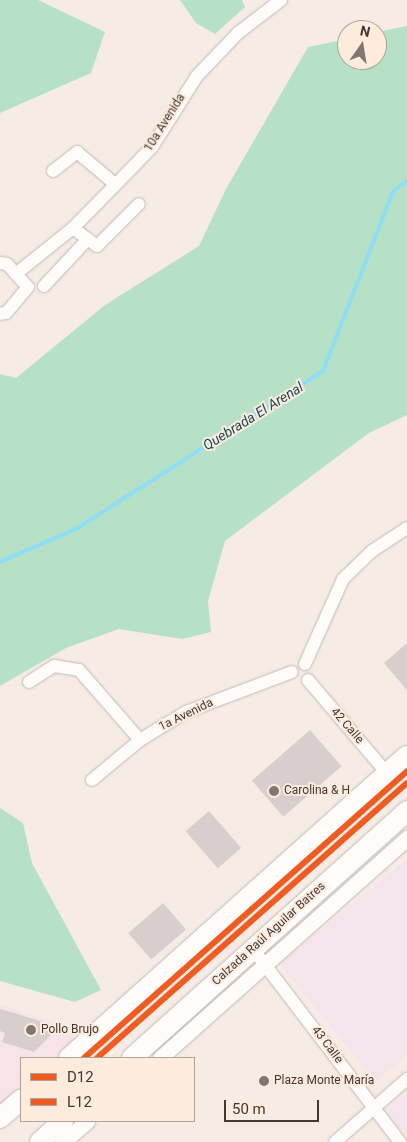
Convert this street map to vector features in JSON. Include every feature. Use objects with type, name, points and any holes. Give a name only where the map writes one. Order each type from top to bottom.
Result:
[{"type":"highway","points":[[70,1057],[386,772],[407,756]]},
{"type":"highway","name":"Calzada Raúl Aguilar Batres","points":[[133,1057],[258,955],[407,811]]},
{"type":"highway","points":[[0,1118],[20,1101]]},
{"type":"highway","points":[[40,1142],[62,1122]]},
{"type":"street","name":"10a Avenida","points":[[17,273],[74,228],[152,147],[197,76],[238,33],[281,0]]},
{"type":"street","points":[[52,171],[77,152],[115,184]]},
{"type":"street","points":[[74,228],[93,245],[102,244],[139,204]]},
{"type":"street","points":[[44,286],[87,240]]},
{"type":"street","points":[[0,263],[17,273],[28,287],[6,313],[0,314]]},
{"type":"street","points":[[305,664],[343,579],[372,551],[407,528]]},
{"type":"street","points":[[305,664],[311,672],[308,680],[296,681],[292,672],[295,666],[305,664]]},
{"type":"street","points":[[29,682],[54,666],[79,670],[140,740]]},
{"type":"street","name":"1a Avenida","points":[[92,780],[140,740],[186,712],[292,672]]},
{"type":"street","name":"42 Calle","points":[[308,680],[386,772]]},
{"type":"street","points":[[161,1057],[258,955],[407,838]]},
{"type":"street","name":"43 Calle","points":[[258,955],[400,1142]]},
{"type":"street","points":[[335,1142],[407,1079]]},
{"type":"street","points":[[63,1142],[86,1122]]},
{"type":"shaded area","points":[[407,859],[407,1055],[376,1081],[279,964]]},
{"type":"shaded area","points":[[0,1004],[64,1027],[81,1048],[69,1057],[20,1057],[20,1096],[0,1111]]},
{"type":"shaded area","points":[[407,1092],[407,1135],[385,1110]]},
{"type":"green space","points":[[0,0],[38,0],[105,32],[91,73],[0,113]]},
{"type":"green space","points":[[180,0],[242,0],[245,7],[215,34],[196,23]]},
{"type":"green space","points":[[407,26],[407,415],[369,433],[225,541],[208,601],[211,632],[182,639],[119,629],[66,648],[0,686],[0,374],[16,378],[105,305],[199,246],[226,189],[308,47],[337,41],[337,70],[387,70],[387,30]]},
{"type":"green space","points":[[0,808],[23,823],[32,863],[101,990],[75,1002],[0,981]]},
{"type":"building","points":[[407,643],[407,690],[384,663]]},
{"type":"building","points":[[310,730],[341,766],[283,817],[252,781]]},
{"type":"building","points":[[209,811],[241,848],[218,868],[186,831]]},
{"type":"building","points":[[163,903],[186,929],[151,960],[128,933]]},
{"type":"building","name":"Pollo Brujo","points":[[0,1009],[59,1027],[34,1052],[2,1042],[5,1033],[0,1031]]},
{"type":"waterway","name":"Quebrada El Arenal","points":[[0,562],[76,529],[323,371],[393,191],[407,181]]},
{"type":"transit line","name":"D12","points":[[85,1057],[407,771]]},
{"type":"transit line","name":"L12","points":[[98,1057],[407,783]]},
{"type":"place","name":"Carolina & H","points":[[274,791]]},
{"type":"place","name":"Pollo Brujo","points":[[31,1030]]},
{"type":"place","name":"Plaza Monte María","points":[[264,1081]]}]
